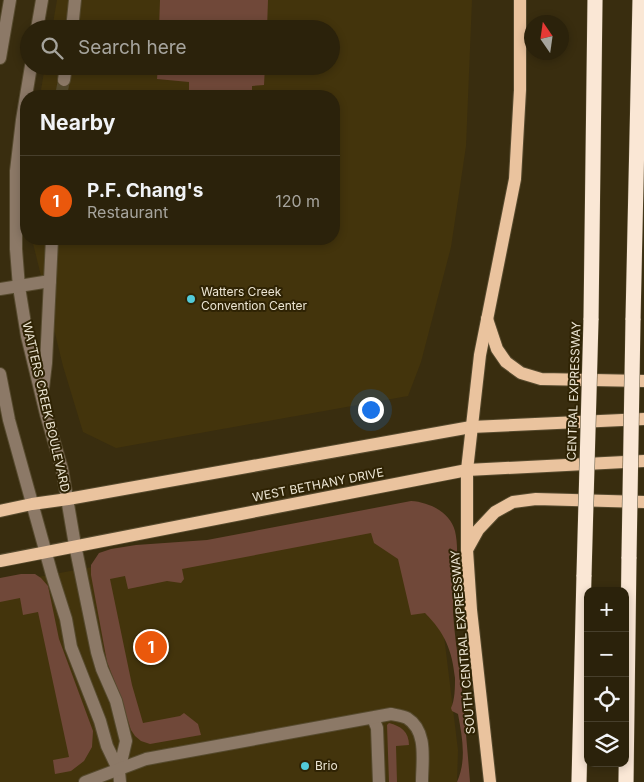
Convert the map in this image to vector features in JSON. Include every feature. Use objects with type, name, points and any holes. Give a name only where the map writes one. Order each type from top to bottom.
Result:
[{"type":"highway","name":"CENTRAL EXPRESSWAY","points":[[579,782],[591,320],[595,0]]},
{"type":"highway","points":[[626,782],[628,556],[641,58],[640,0]]},
{"type":"main road","points":[[520,0],[520,90],[515,179],[487,317],[497,350],[506,362],[521,373],[540,379],[644,381]]},
{"type":"main road","name":"SOUTH CENTRAL EXPRESSWAY","points":[[487,317],[471,427],[467,470],[467,550],[471,610],[490,782]]},
{"type":"main road","points":[[0,511],[471,427],[644,419]]},
{"type":"main road","name":"WEST BETHANY DRIVE","points":[[0,561],[467,470],[644,461]]},
{"type":"main road","points":[[467,550],[478,530],[489,518],[512,502],[536,499],[644,502]]},
{"type":"street","points":[[0,58],[10,0]]},
{"type":"street","points":[[39,20],[42,0]]},
{"type":"street","points":[[73,20],[75,0]]},
{"type":"street","name":"WATTERS CREEK BOULEVARD","points":[[27,90],[30,75]]},
{"type":"street","points":[[64,80],[65,75]]},
{"type":"street","name":"WATTERS CREEK BOULEVARD","points":[[20,137],[16,171],[16,249],[19,287],[27,336],[62,469],[75,545],[97,652],[102,670],[116,701],[126,741],[119,776]]},
{"type":"street","points":[[42,396],[46,363],[52,245]]},
{"type":"street","points":[[0,289],[50,281]]},
{"type":"street","points":[[0,374],[9,420],[45,553],[66,618],[72,647],[119,776]]},
{"type":"street","points":[[85,782],[119,776],[146,759],[391,714],[406,718],[419,729],[422,745],[422,782]]},
{"type":"street","points":[[373,718],[377,728],[379,782]]},
{"type":"shaded area","name":"Watters Creek Convention Center","points":[[57,0],[472,0],[466,146],[451,247],[421,362],[408,396],[116,448],[83,432],[63,366],[33,245],[340,245],[340,90],[41,90],[44,75],[340,75],[340,20],[54,20]]},
{"type":"shaded area","points":[[160,0],[268,0],[267,20],[159,20]]},
{"type":"shaded area","points":[[157,75],[265,75],[264,85],[252,86],[252,90],[189,90],[189,82],[157,79]]},
{"type":"shaded area","points":[[411,501],[425,503],[444,513],[449,518],[455,531],[457,561],[453,611],[470,782],[457,782],[462,765],[463,748],[458,714],[452,711],[451,708],[454,697],[455,678],[452,659],[446,642],[438,628],[425,613],[411,615],[398,559],[374,543],[371,533],[182,569],[184,579],[181,583],[167,581],[128,589],[125,576],[110,579],[132,685],[143,723],[180,716],[184,713],[198,724],[201,735],[150,744],[141,741],[135,736],[131,730],[107,662],[91,575],[91,565],[99,553],[136,545],[207,540]]},
{"type":"shaded area","points":[[428,505],[458,750],[457,782],[0,782],[0,584]]},
{"type":"shaded area","points":[[21,574],[35,574],[48,586],[59,639],[93,731],[92,747],[84,761],[71,771],[55,774],[53,760],[69,757],[38,612],[23,615],[20,598],[0,602],[0,578]]},
{"type":"shaded area","points":[[389,723],[403,730],[409,740],[409,745],[396,746],[397,782],[389,782],[387,725]]},
{"type":"tunnel","points":[[62,90],[64,80]]},
{"type":"place","name":"Watters Creek Convention Center","points":[[191,299]]},
{"type":"place","name":"P.F. Chang's","points":[[151,647]]},
{"type":"place","name":"Brio","points":[[305,766]]}]
